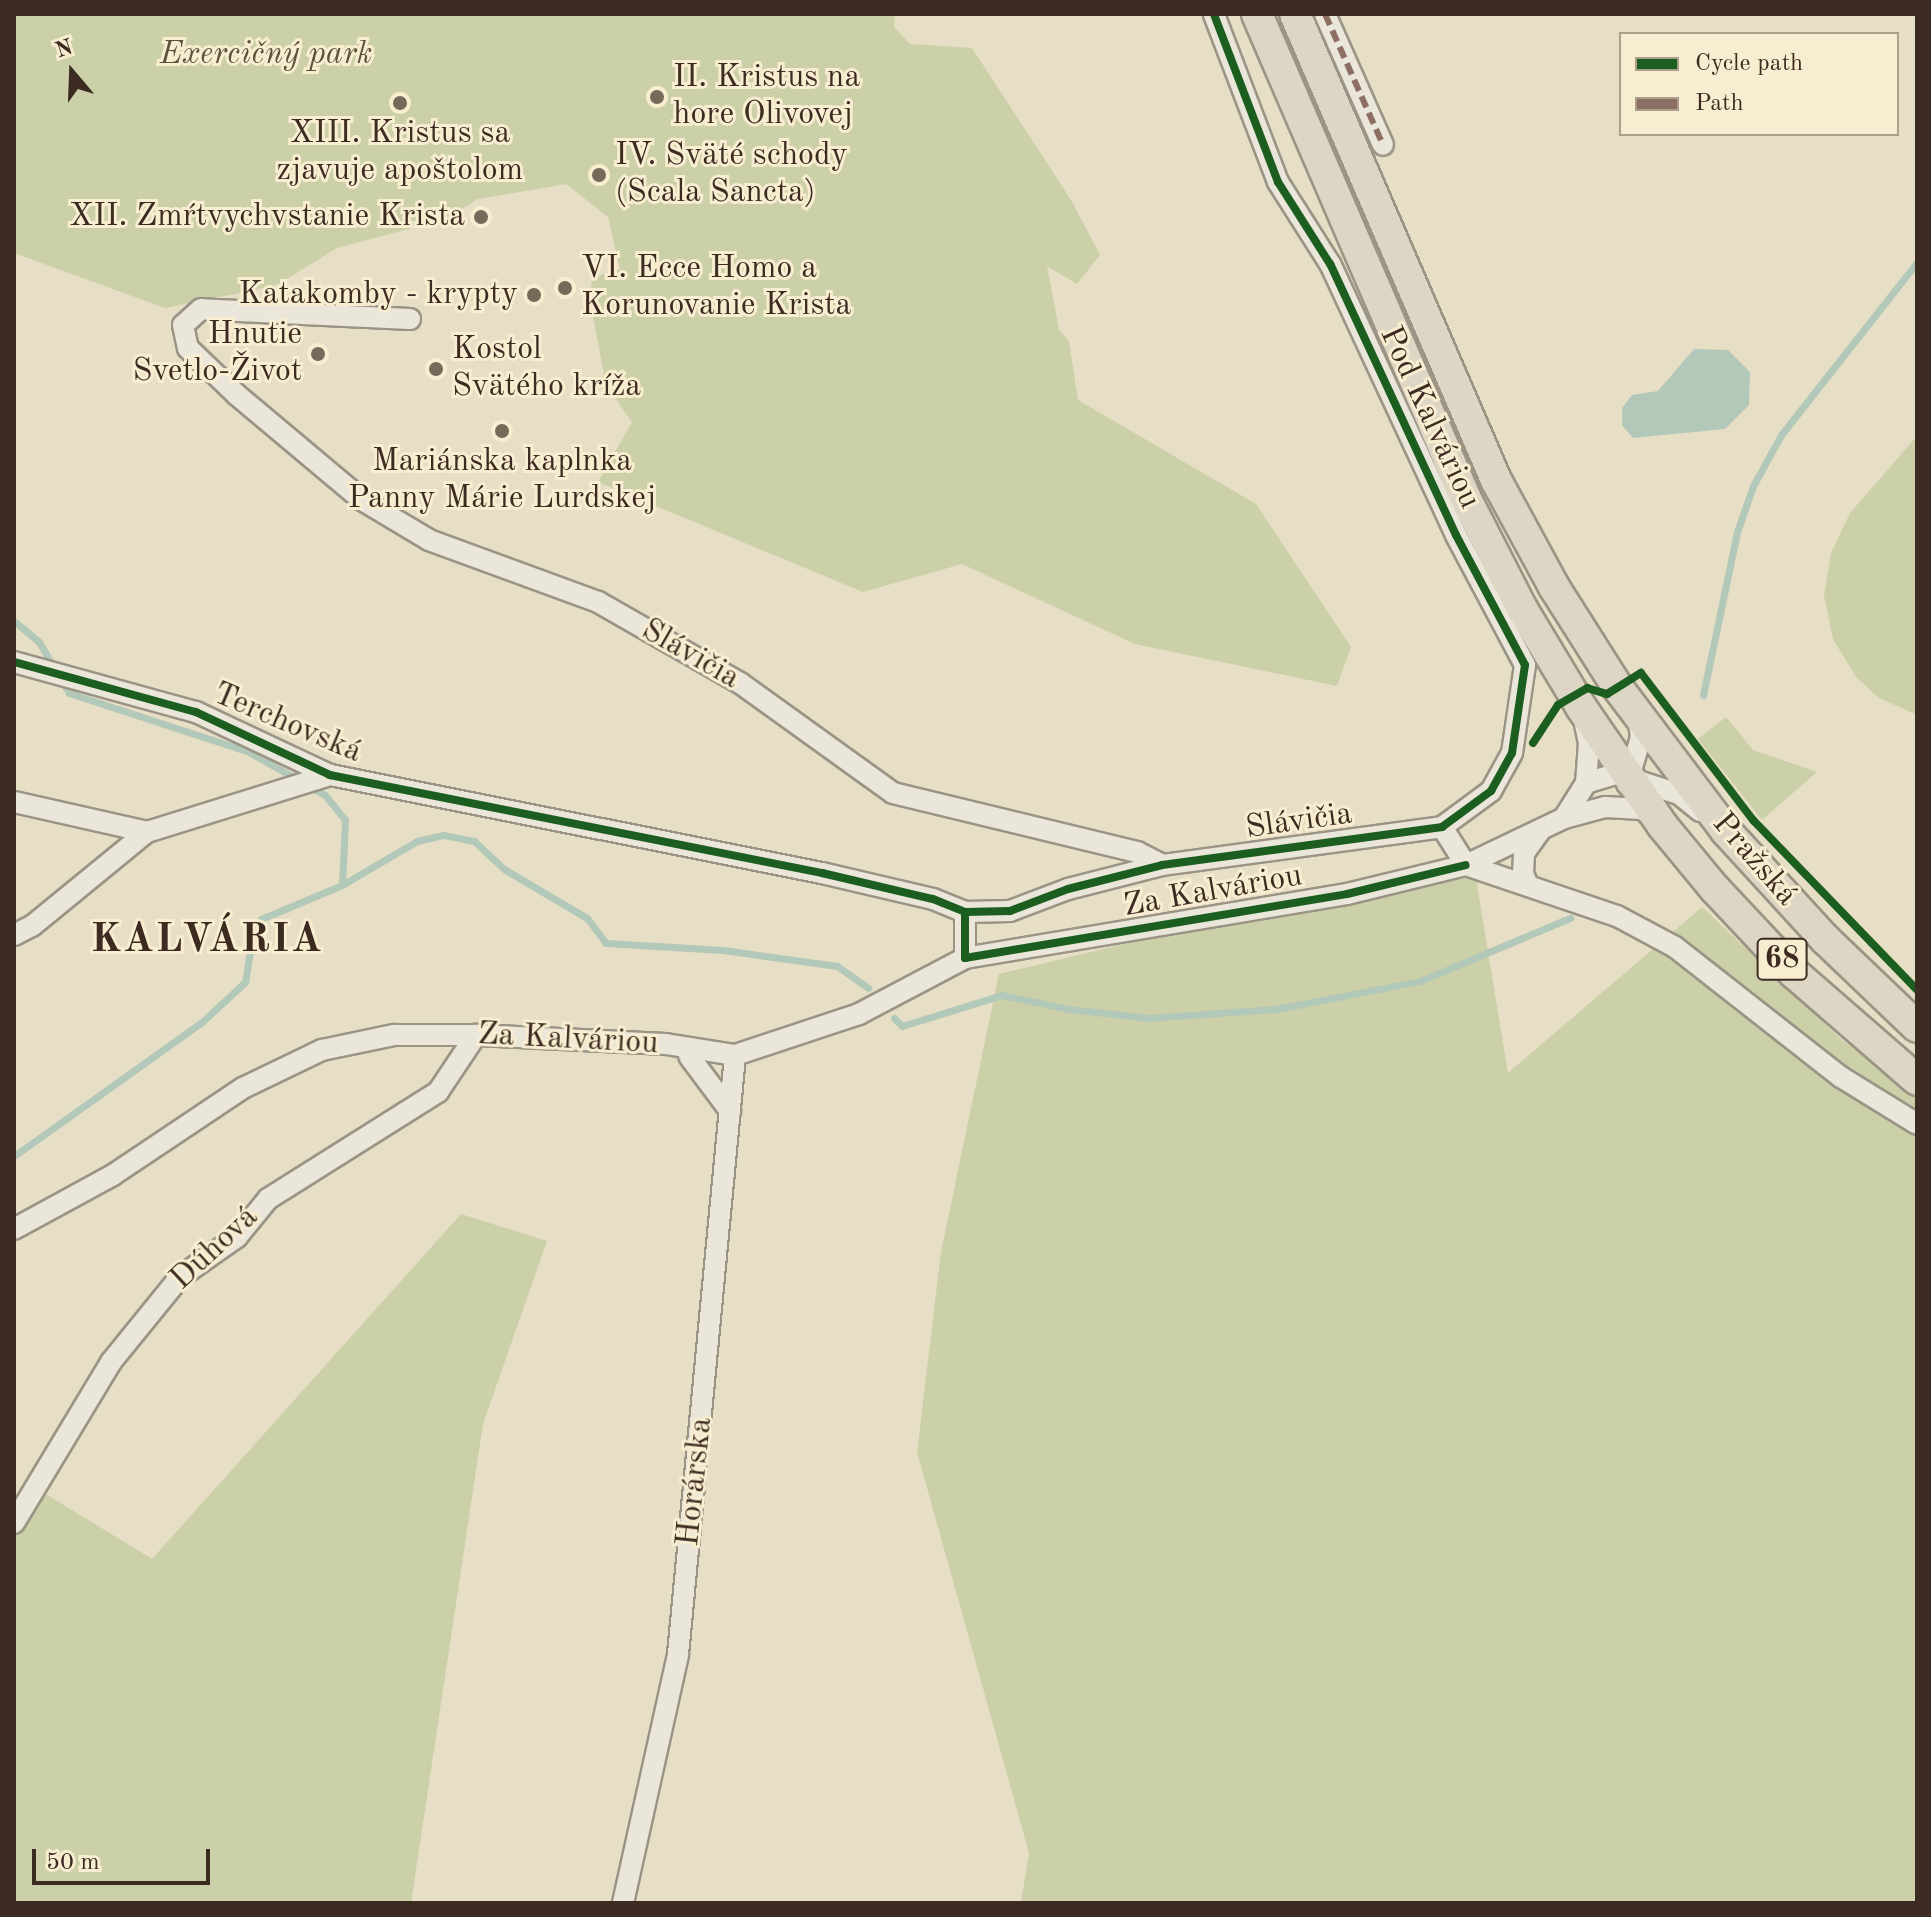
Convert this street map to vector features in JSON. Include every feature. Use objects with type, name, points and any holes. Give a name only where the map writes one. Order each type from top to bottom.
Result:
[{"type":"main road","name":"Pod Kalváriou","points":[[1257,14],[1466,499],[1521,607],[1581,707],[1630,780]]},
{"type":"main road","name":"Pod Kalváriou","points":[[1295,14],[1496,480],[1554,587],[1638,715]]},
{"type":"main road","name":"Pražská","points":[[1638,715],[1726,831],[1825,939],[1917,1027]]},
{"type":"main road","name":"Pražská","points":[[1630,780],[1662,825],[1794,973],[1917,1080]]},
{"type":"street","name":"Pod Kalváriou","points":[[1214,14],[1278,182],[1330,264],[1456,535],[1525,665],[1512,753],[1491,791],[1442,827]]},
{"type":"street","points":[[1325,14],[1383,145]]},
{"type":"street","name":"Slávičia","points":[[410,319],[201,309],[183,325],[188,348],[237,395],[362,500],[429,540],[598,602],[740,683],[893,793],[1137,852],[1162,865],[1442,827]]},
{"type":"street","name":"Terchovská","points":[[14,662],[196,712],[321,780],[822,873],[933,899],[965,912],[1010,911],[1068,889],[1162,865]]},
{"type":"street","points":[[1564,818],[1586,783],[1589,743],[1581,707]]},
{"type":"street","points":[[1605,807],[1630,780],[1641,737],[1638,715]]},
{"type":"street","points":[[1586,783],[1616,774],[1679,794],[1726,831]]},
{"type":"street","points":[[14,935],[32,926],[147,832],[321,780]]},
{"type":"street","points":[[14,802],[147,832]]},
{"type":"street","points":[[1605,807],[1642,809],[1662,825]]},
{"type":"street","name":"Za Kalváriou","points":[[14,1229],[113,1175],[243,1088],[322,1050],[394,1035],[476,1035],[666,1044],[735,1055],[859,1014],[965,958],[1347,894],[1466,865],[1564,818],[1605,807]]},
{"type":"street","points":[[1442,827],[1466,865],[1617,916],[1675,947],[1841,1077],[1917,1124]]},
{"type":"street","points":[[1528,885],[1523,874],[1524,853],[1542,829]]},
{"type":"street","points":[[965,912],[965,958]]},
{"type":"street","name":"Dúhová","points":[[14,1523],[111,1362],[180,1277],[237,1237],[268,1199],[438,1092],[476,1035]]},
{"type":"street","name":"Horárska","points":[[623,1903],[678,1654],[735,1055]]},
{"type":"street","points":[[689,1056],[730,1111]]},
{"type":"green space","name":"Exercičný park","points":[[14,14],[895,14],[894,27],[910,44],[972,48],[1071,200],[1100,255],[1077,284],[1047,266],[1059,330],[1069,341],[1078,400],[1256,504],[1351,647],[1337,686],[1135,644],[962,564],[863,592],[598,482],[632,422],[606,385],[590,301],[592,278],[620,269],[608,217],[566,184],[478,199],[443,220],[337,248],[275,286],[165,308],[14,253]]},
{"type":"green space","points":[[1917,436],[1917,715],[1879,698],[1856,677],[1833,639],[1824,596],[1831,553],[1850,513]]},
{"type":"green space","points":[[1726,717],[1753,750],[1817,772],[1762,820],[1698,739]]},
{"type":"green space","points":[[1473,860],[1508,1073],[1702,907],[1842,1040],[1917,1092],[1917,1903],[1021,1903],[1029,1853],[917,1452],[941,1252],[999,974]]},
{"type":"green space","points":[[461,1214],[547,1241],[483,1424],[411,1903],[14,1903],[14,1539],[36,1488],[152,1559]]},
{"type":"shaded area","points":[[1694,349],[1728,350],[1750,372],[1749,405],[1725,429],[1633,438],[1622,425],[1622,408],[1632,395],[1658,391]]},
{"type":"waterway","points":[[1703,695],[1737,532],[1753,486],[1781,435],[1917,262]]},
{"type":"waterway","points":[[14,621],[39,642],[69,693],[249,752],[325,795],[345,820],[342,885]]},
{"type":"waterway","points":[[14,1156],[202,1022],[245,982],[253,933],[261,919],[342,885],[417,841],[443,835],[474,841],[504,869],[587,918],[606,943],[723,950],[837,966],[868,988]]},
{"type":"waterway","points":[[894,1018],[902,1026],[1002,995],[1068,1009],[1148,1018],[1277,1009],[1420,981],[1570,918]]},
{"type":"marked path","points":[[1325,14],[1383,145]]},
{"type":"cycle path","points":[[14,662],[196,712],[330,775],[822,873],[933,899],[965,912],[1010,911],[1068,889],[1162,865],[1442,827],[1491,791],[1512,753],[1525,665],[1456,535],[1330,264],[1278,182],[1214,14]]},
{"type":"cycle path","points":[[1533,743],[1558,705],[1587,688],[1607,694],[1641,673],[1753,820],[1917,990]]},
{"type":"cycle path","points":[[965,912],[965,958],[1347,894],[1466,865]]},
{"type":"place","name":"II. Kristus na hore Olivovej","points":[[657,97]]},
{"type":"place","name":"XIII. Kristus sa zjavuje apoštolom","points":[[400,103]]},
{"type":"place","name":"IV. Sväté schody (Scala Sancta)","points":[[599,175]]},
{"type":"place","name":"XII. Zmŕtvychvstanie Krista","points":[[481,217]]},
{"type":"place","name":"VI. Ecce Homo a Korunovanie Krista","points":[[565,288]]},
{"type":"place","name":"Katakomby - krypty","points":[[534,295]]},
{"type":"place","name":"Hnutie Svetlo-Život","points":[[318,354]]},
{"type":"place","name":"Kostol Svätého kríža","points":[[436,369]]},
{"type":"place","name":"Mariánska kaplnka Panny Márie Lurdskej","points":[[502,431]]},
{"type":"district","name":"KALVÁRIA","points":[[207,941]]}]
